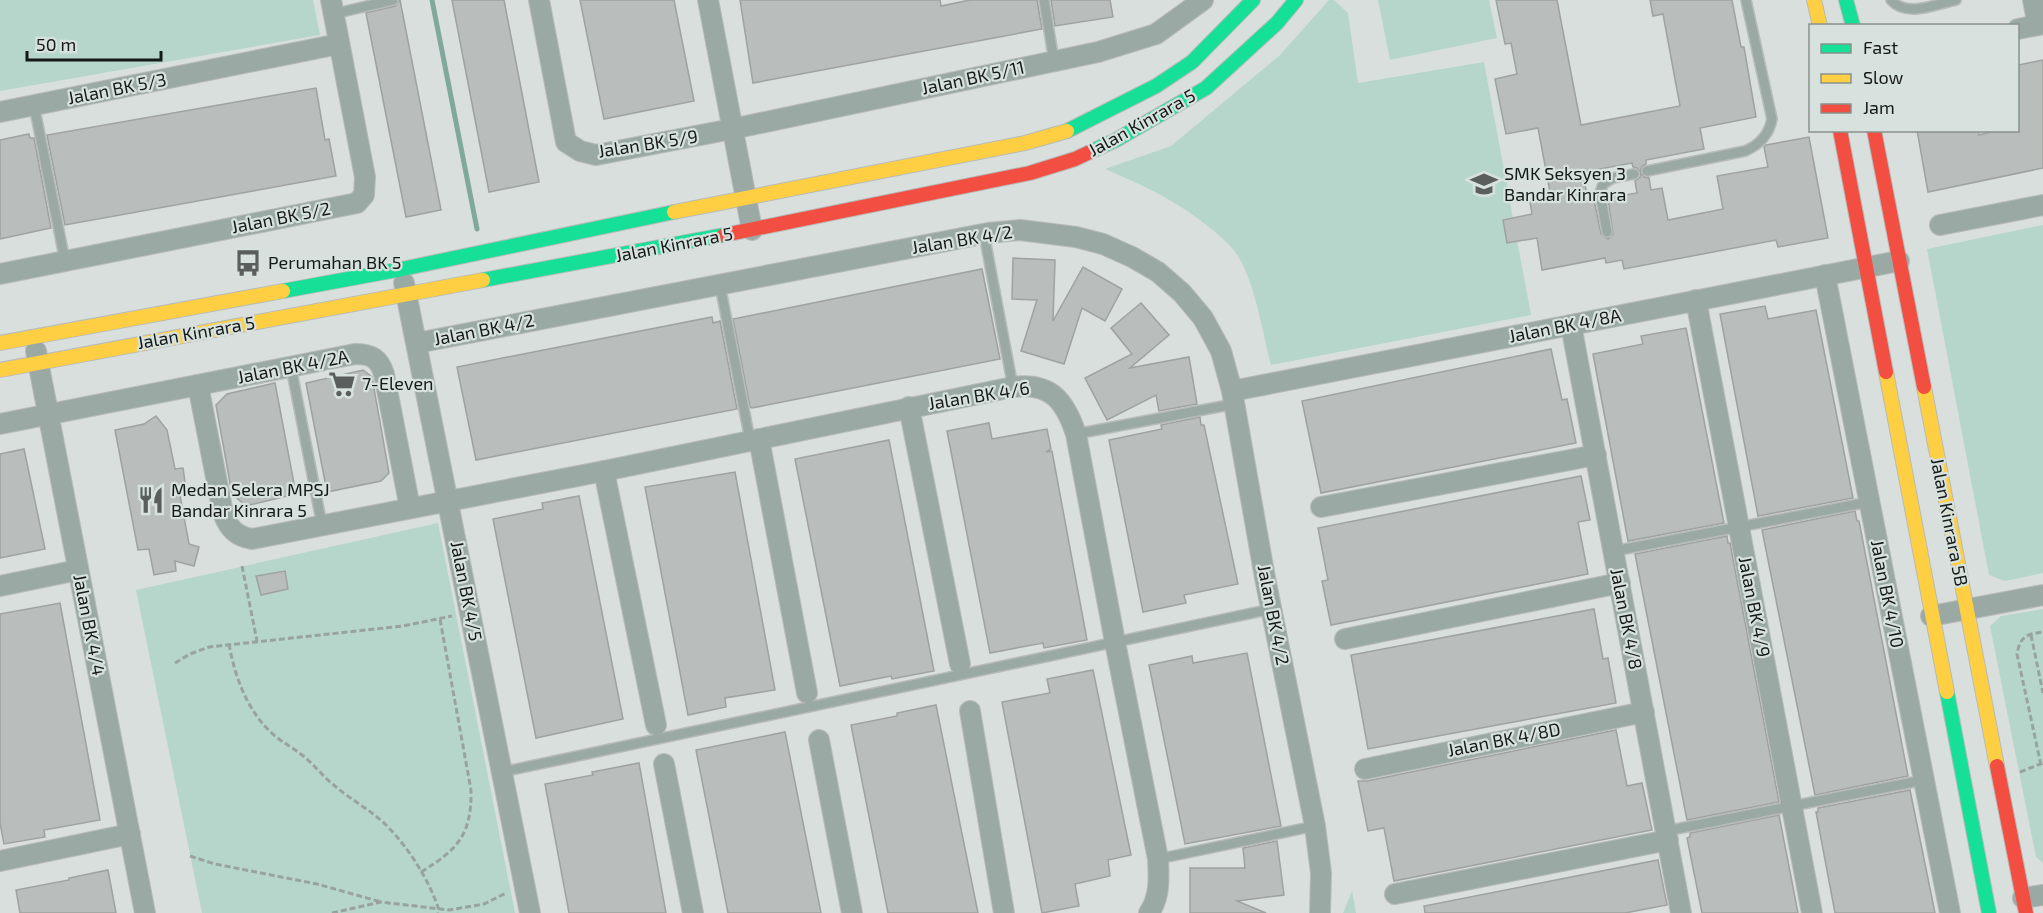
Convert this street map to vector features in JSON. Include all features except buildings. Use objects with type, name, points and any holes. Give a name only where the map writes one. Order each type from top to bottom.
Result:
[{"type":"main road","name":"Jalan Kinrara 5","points":[[0,343],[402,269],[745,197],[1025,143],[1067,131],[1156,86],[1192,62],[1253,0]]},
{"type":"main road","name":"Jalan Kinrara 5","points":[[0,370],[752,230],[1030,173],[1075,159],[1116,140],[1206,88],[1277,23],[1296,0]]},
{"type":"main road","points":[[1814,0],[1820,24]]},
{"type":"main road","points":[[1846,0],[1852,24]]},
{"type":"main road","name":"Jalan Kinrara 5B","points":[[1840,132],[1989,913]]},
{"type":"main road","name":"Jalan Kinrara 5B","points":[[1874,132],[1965,609],[2025,906]]},
{"type":"street","name":"Jalan BK 5/9","points":[[539,0],[566,142],[580,151],[596,155],[732,129]]},
{"type":"street","points":[[708,0],[752,230]]},
{"type":"street","name":"Jalan BK 5/11","points":[[732,129],[1098,52],[1156,34],[1203,0]]},
{"type":"street","points":[[2019,29],[2041,25],[2033,0]]},
{"type":"street","name":"Jalan BK 5/2","points":[[0,274],[357,203],[364,195],[365,177],[332,7]]},
{"type":"street","name":"Jalan BK 5/3","points":[[0,112],[339,44]]},
{"type":"street","points":[[1940,225],[2043,205]]},
{"type":"street","name":"Jalan BK 4/2","points":[[417,343],[984,234],[1020,230],[1076,237],[1103,244],[1158,272],[1182,293],[1203,318],[1221,351],[1233,397],[1271,609],[1315,826],[1321,873],[1320,913]]},
{"type":"street","name":"Jalan BK 4/8A","points":[[1233,397],[1571,325],[1899,261]]},
{"type":"street","name":"Jalan BK 4/5","points":[[402,269],[530,913]]},
{"type":"street","name":"Jalan BK 4/10","points":[[1825,275],[1950,913]]},
{"type":"street","name":"Jalan BK 4/9","points":[[1696,300],[1812,913]]},
{"type":"street","name":"Jalan BK 4/8","points":[[1571,325],[1682,913]]},
{"type":"street","name":"Jalan BK 4/4","points":[[33,337],[146,913]]},
{"type":"street","name":"Jalan BK 4/2A","points":[[49,415],[355,354],[368,354],[376,358],[384,374],[410,508]]},
{"type":"street","points":[[198,385],[223,513],[232,532],[241,537],[252,539],[448,501]]},
{"type":"street","name":"Jalan BK 4/6","points":[[448,501],[1024,385],[1038,387],[1054,395],[1069,411],[1076,434],[1158,860],[1159,882],[1155,904],[1149,913]]},
{"type":"street","points":[[909,407],[960,664]]},
{"type":"street","points":[[0,424],[49,415]]},
{"type":"street","points":[[754,439],[807,693]]},
{"type":"street","points":[[1321,507],[1596,455]]},
{"type":"street","points":[[604,471],[656,725]]},
{"type":"street","points":[[0,586],[78,570]]},
{"type":"street","points":[[1345,639],[1620,583]]},
{"type":"street","points":[[1931,616],[2043,595]]},
{"type":"street","points":[[970,711],[1004,913]]},
{"type":"street","name":"Jalan BK 4/8D","points":[[1365,768],[1644,712]]},
{"type":"street","points":[[819,740],[852,913]]},
{"type":"street","points":[[664,764],[693,913]]},
{"type":"street","points":[[0,861],[130,834]]},
{"type":"street","points":[[1395,894],[1667,836]]},
{"type":"street","points":[[2025,906],[2043,895]]},
{"type":"lane","points":[[332,7],[393,0]]},
{"type":"lane","points":[[1044,0],[1054,61]]},
{"type":"lane","points":[[1647,171],[1745,151],[1755,146],[1770,128],[1772,119],[1770,108],[1746,0]]},
{"type":"lane","points":[[1891,0],[1897,6],[1910,10],[1956,0]]},
{"type":"lane","points":[[34,105],[65,261]]},
{"type":"lane","points":[[1607,232],[1600,194],[1603,184],[1612,178],[1634,174]]},
{"type":"lane","points":[[984,234],[1013,387]]},
{"type":"lane","points":[[720,285],[754,439]]},
{"type":"lane","points":[[291,367],[322,525]]},
{"type":"lane","points":[[1076,434],[1233,397]]},
{"type":"lane","points":[[1614,551],[1869,502]]},
{"type":"lane","points":[[502,772],[1271,609]]},
{"type":"lane","points":[[1667,836],[1792,806],[1924,780]]},
{"type":"lane","points":[[1158,860],[1315,826]]},
{"type":"path","points":[[242,566],[257,641]]},
{"type":"path","points":[[175,663],[208,647],[403,626],[456,616]]},
{"type":"path","points":[[421,872],[446,856],[460,843],[467,829],[472,808],[471,790],[440,619]]},
{"type":"path","points":[[2019,772],[2042,764],[2017,654],[2019,643],[2031,634],[2043,632]]},
{"type":"path","points":[[2031,634],[2043,693]]},
{"type":"path","points":[[229,644],[235,671],[247,699],[273,734],[302,755],[335,787],[385,824],[432,889],[439,912]]},
{"type":"path","points":[[190,856],[215,864],[317,884],[381,902],[439,912],[483,904],[511,891]]},
{"type":"path","points":[[332,913],[381,902]]},
{"type":"green space","points":[[0,0],[313,0],[320,35],[0,91]]},
{"type":"green space","points":[[1329,0],[1334,0],[1348,13],[1358,83],[1484,62],[1531,315],[1271,365],[1249,281],[1232,248],[1185,209],[1105,169],[1171,146],[1280,55]]},
{"type":"green space","points":[[1378,0],[1489,0],[1497,38],[1390,60]]},
{"type":"green space","points":[[2043,225],[2043,573],[2005,581],[1989,575],[1927,249]]},
{"type":"green space","points":[[438,523],[515,913],[202,913],[136,590]]},
{"type":"green space","points":[[2043,609],[2043,863],[2036,857],[1990,626],[2001,616]]},
{"type":"green space","points":[[1352,891],[1356,913],[1343,913]]},
{"type":"waterway","points":[[432,0],[477,229]]},
{"type":"traffic: fast","points":[[1067,131],[1156,86],[1192,62],[1253,0]]},
{"type":"traffic: fast","points":[[1092,151],[1116,140],[1206,88],[1277,23],[1296,0]]},
{"type":"traffic: fast","points":[[1846,0],[1852,24]]},
{"type":"traffic: fast","points":[[283,291],[402,269],[674,212]]},
{"type":"traffic: fast","points":[[483,280],[724,235]]},
{"type":"traffic: fast","points":[[1947,692],[1989,913]]},
{"type":"traffic: slow","points":[[1814,0],[1820,24]]},
{"type":"traffic: slow","points":[[674,212],[1025,143],[1067,131]]},
{"type":"traffic: slow","points":[[0,370],[483,280]]},
{"type":"traffic: slow","points":[[0,343],[283,291]]},
{"type":"traffic: slow","points":[[1886,372],[1947,692]]},
{"type":"traffic: slow","points":[[1924,387],[1997,766]]},
{"type":"traffic: jam","points":[[1840,132],[1886,372]]},
{"type":"traffic: jam","points":[[1874,132],[1924,387]]},
{"type":"traffic: jam","points":[[724,235],[1030,173],[1075,159],[1092,151]]},
{"type":"traffic: jam","points":[[1997,766],[2026,913]]},
{"type":"place","name":"SMK Seksyen 3 Bandar Kinrara","points":[[1484,184]]},
{"type":"place","name":"Perumahan BK 5","points":[[248,263]]},
{"type":"place","name":"7-Eleven","points":[[342,384]]},
{"type":"place","name":"Medan Selera MPSJ Bandar Kinrara 5","points":[[151,500]]}]
